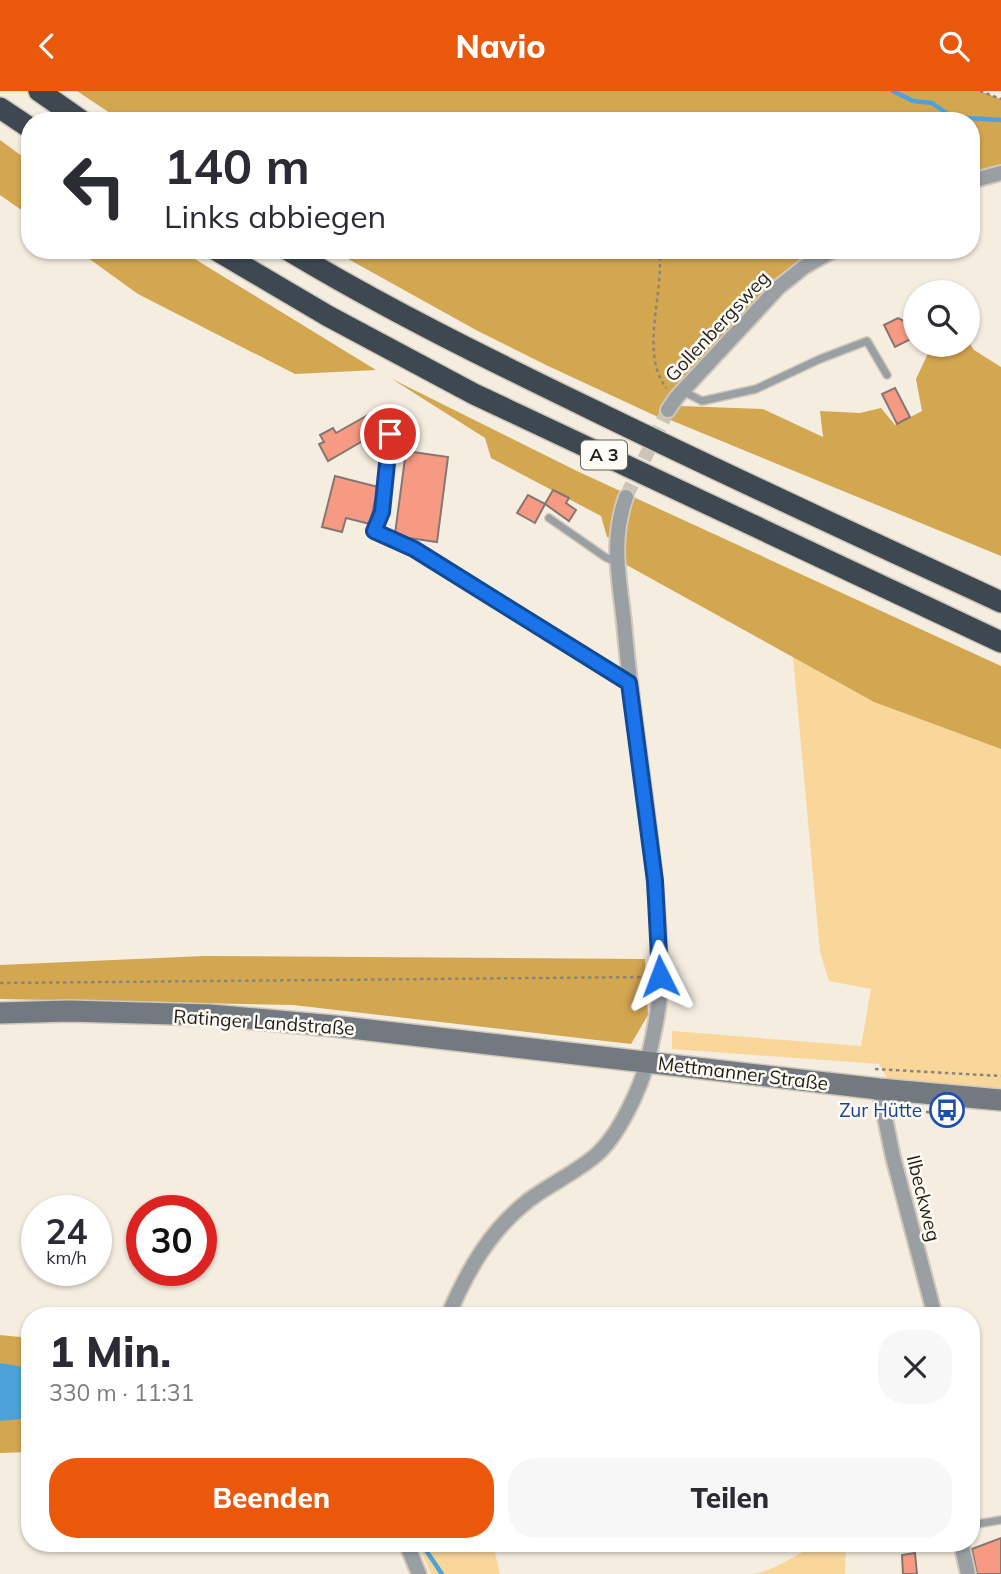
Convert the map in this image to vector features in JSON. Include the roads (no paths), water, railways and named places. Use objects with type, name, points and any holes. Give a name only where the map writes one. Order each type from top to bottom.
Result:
[{"type":"highway","points":[[39,91],[69,112]]},
{"type":"highway","points":[[0,108],[21,122]]},
{"type":"highway","name":"A 3","points":[[231,259],[328,316],[474,394],[1001,642]]},
{"type":"highway","name":"A 3","points":[[303,259],[345,284],[506,368],[725,474],[1001,602]]},
{"type":"main road","name":"Ratinger Landstraße","points":[[0,1013],[69,1011],[210,1016],[334,1026],[527,1049]]},
{"type":"main road","name":"Mettmanner Straße","points":[[527,1049],[879,1089],[1001,1100]]},
{"type":"street","points":[[980,179],[1001,173]]},
{"type":"street","name":"Gollenbergsweg","points":[[675,400],[779,287],[818,259]]},
{"type":"street","points":[[452,1307],[479,1252],[497,1231],[528,1201],[597,1154],[627,1116],[647,1062],[660,976],[655,881],[615,550],[619,515],[626,497]]},
{"type":"street","name":"Ilbeckweg","points":[[879,1089],[893,1157],[933,1307]]},
{"type":"street","points":[[410,1552],[419,1574]]},
{"type":"street","points":[[963,1552],[968,1574]]},
{"type":"lane","points":[[675,400],[702,401],[756,389],[820,359],[867,341],[887,375]]},
{"type":"lane","points":[[390,434],[382,512],[374,531],[414,549],[629,683]]},
{"type":"lane","points":[[549,518],[616,562]]},
{"type":"lane","points":[[980,1524],[1001,1520]]},
{"type":"water","points":[[0,1363],[21,1366],[21,1419],[0,1421]]},
{"type":"waterway","points":[[893,91],[913,101],[932,103],[945,112]]},
{"type":"waterway","points":[[980,119],[1001,120]]},
{"type":"waterway","points":[[427,1552],[442,1574]]},
{"type":"tunnel","points":[[626,497],[668,410]]},
{"type":"place","name":"Zur Hütte","points":[[947,1110]]}]
